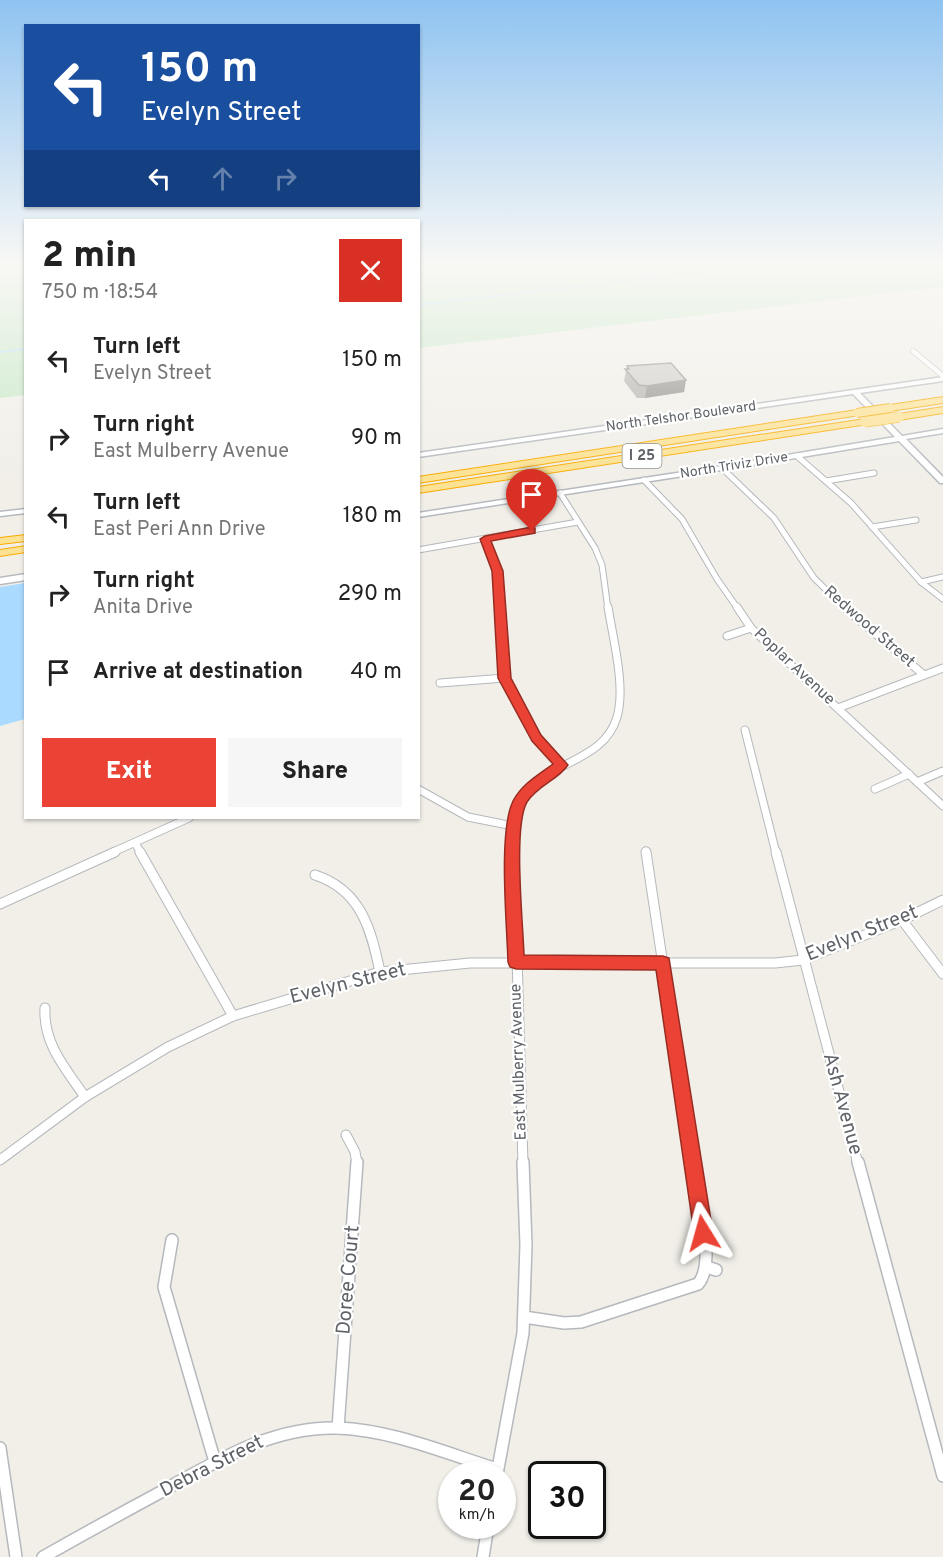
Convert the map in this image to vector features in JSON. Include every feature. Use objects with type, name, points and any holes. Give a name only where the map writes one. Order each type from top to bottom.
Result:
[{"type":"highway","name":"I 25","points":[[420,480],[943,400]]},
{"type":"highway","name":"I 25","points":[[420,490],[943,410]]},
{"type":"highway","points":[[0,541],[24,538]]},
{"type":"highway","points":[[0,553],[24,549]]},
{"type":"main road","name":"North Telshor Boulevard","points":[[420,455],[856,393],[943,378]]},
{"type":"main road","points":[[856,393],[943,481]]},
{"type":"main road","name":"North Triviz Drive","points":[[420,515],[797,456],[943,430]]},
{"type":"main road","points":[[0,514],[24,511]]},
{"type":"main road","points":[[0,581],[24,577]]},
{"type":"street","points":[[913,351],[943,378]]},
{"type":"street","points":[[797,456],[851,503],[921,582],[943,599]]},
{"type":"street","name":"Redwood Street","points":[[722,468],[780,525],[814,578],[851,614],[924,675]]},
{"type":"street","points":[[826,481],[874,473]]},
{"type":"street","name":"Poplar Avenue","points":[[645,480],[682,519],[717,579],[751,628],[943,806]]},
{"type":"street","name":"East Mulberry Avenue","points":[[499,1461],[515,1381],[524,1317],[526,1245],[513,826],[517,808],[535,782],[598,747],[617,718],[620,689],[602,565],[560,493]]},
{"type":"street","points":[[872,527],[916,520]]},
{"type":"street","points":[[420,550],[578,522]]},
{"type":"street","points":[[485,539],[497,571],[505,678],[537,738],[562,765]]},
{"type":"street","points":[[921,582],[943,577]]},
{"type":"street","points":[[727,636],[751,628]]},
{"type":"street","points":[[838,708],[943,668]]},
{"type":"street","points":[[440,683],[505,678]]},
{"type":"street","name":"Ash Avenue","points":[[745,730],[803,960],[943,1476]]},
{"type":"street","points":[[917,782],[943,771]]},
{"type":"street","points":[[876,789],[909,774]]},
{"type":"street","points":[[420,790],[468,817],[513,826]]},
{"type":"street","points":[[0,904],[187,819]]},
{"type":"street","points":[[135,843],[232,1016]]},
{"type":"street","points":[[524,1317],[564,1323],[589,1320],[694,1287],[712,1269],[646,851]]},
{"type":"street","points":[[315,874],[334,880],[354,902],[370,931],[380,972]]},
{"type":"street","name":"Evelyn Street","points":[[0,1160],[85,1097],[153,1055],[232,1016],[380,972],[432,965],[516,962],[775,963],[803,960],[902,920],[943,900]]},
{"type":"street","points":[[902,920],[943,974]]},
{"type":"street","points":[[45,1008],[44,1021],[48,1040],[85,1097]]},
{"type":"street","name":"Doree Court","points":[[338,1428],[358,1167],[355,1152],[346,1135]]},
{"type":"street","points":[[172,1240],[164,1287],[215,1462]]},
{"type":"street","name":"Debra Street","points":[[43,1557],[215,1462],[246,1446],[285,1432],[312,1428],[338,1428],[377,1433],[463,1461]]},
{"type":"street","points":[[0,1448],[16,1557]]},
{"type":"street","points":[[483,1557],[486,1539]]},
{"type":"green space","points":[[0,336],[24,336],[24,395],[0,398]]},
{"type":"green space","points":[[420,336],[525,336],[420,348]]},
{"type":"water","points":[[24,583],[24,719],[0,726],[0,587]]},
{"type":"building","points":[[671,363],[686,380],[647,386],[639,385],[625,369],[629,369],[627,366]]},
{"type":"waterway","points":[[0,352],[24,349]]},
{"type":"route","points":[[532,531],[485,539],[497,571],[505,678],[537,738],[562,765],[530,787],[515,814],[512,838],[516,962],[663,963],[703,1233]]}]
